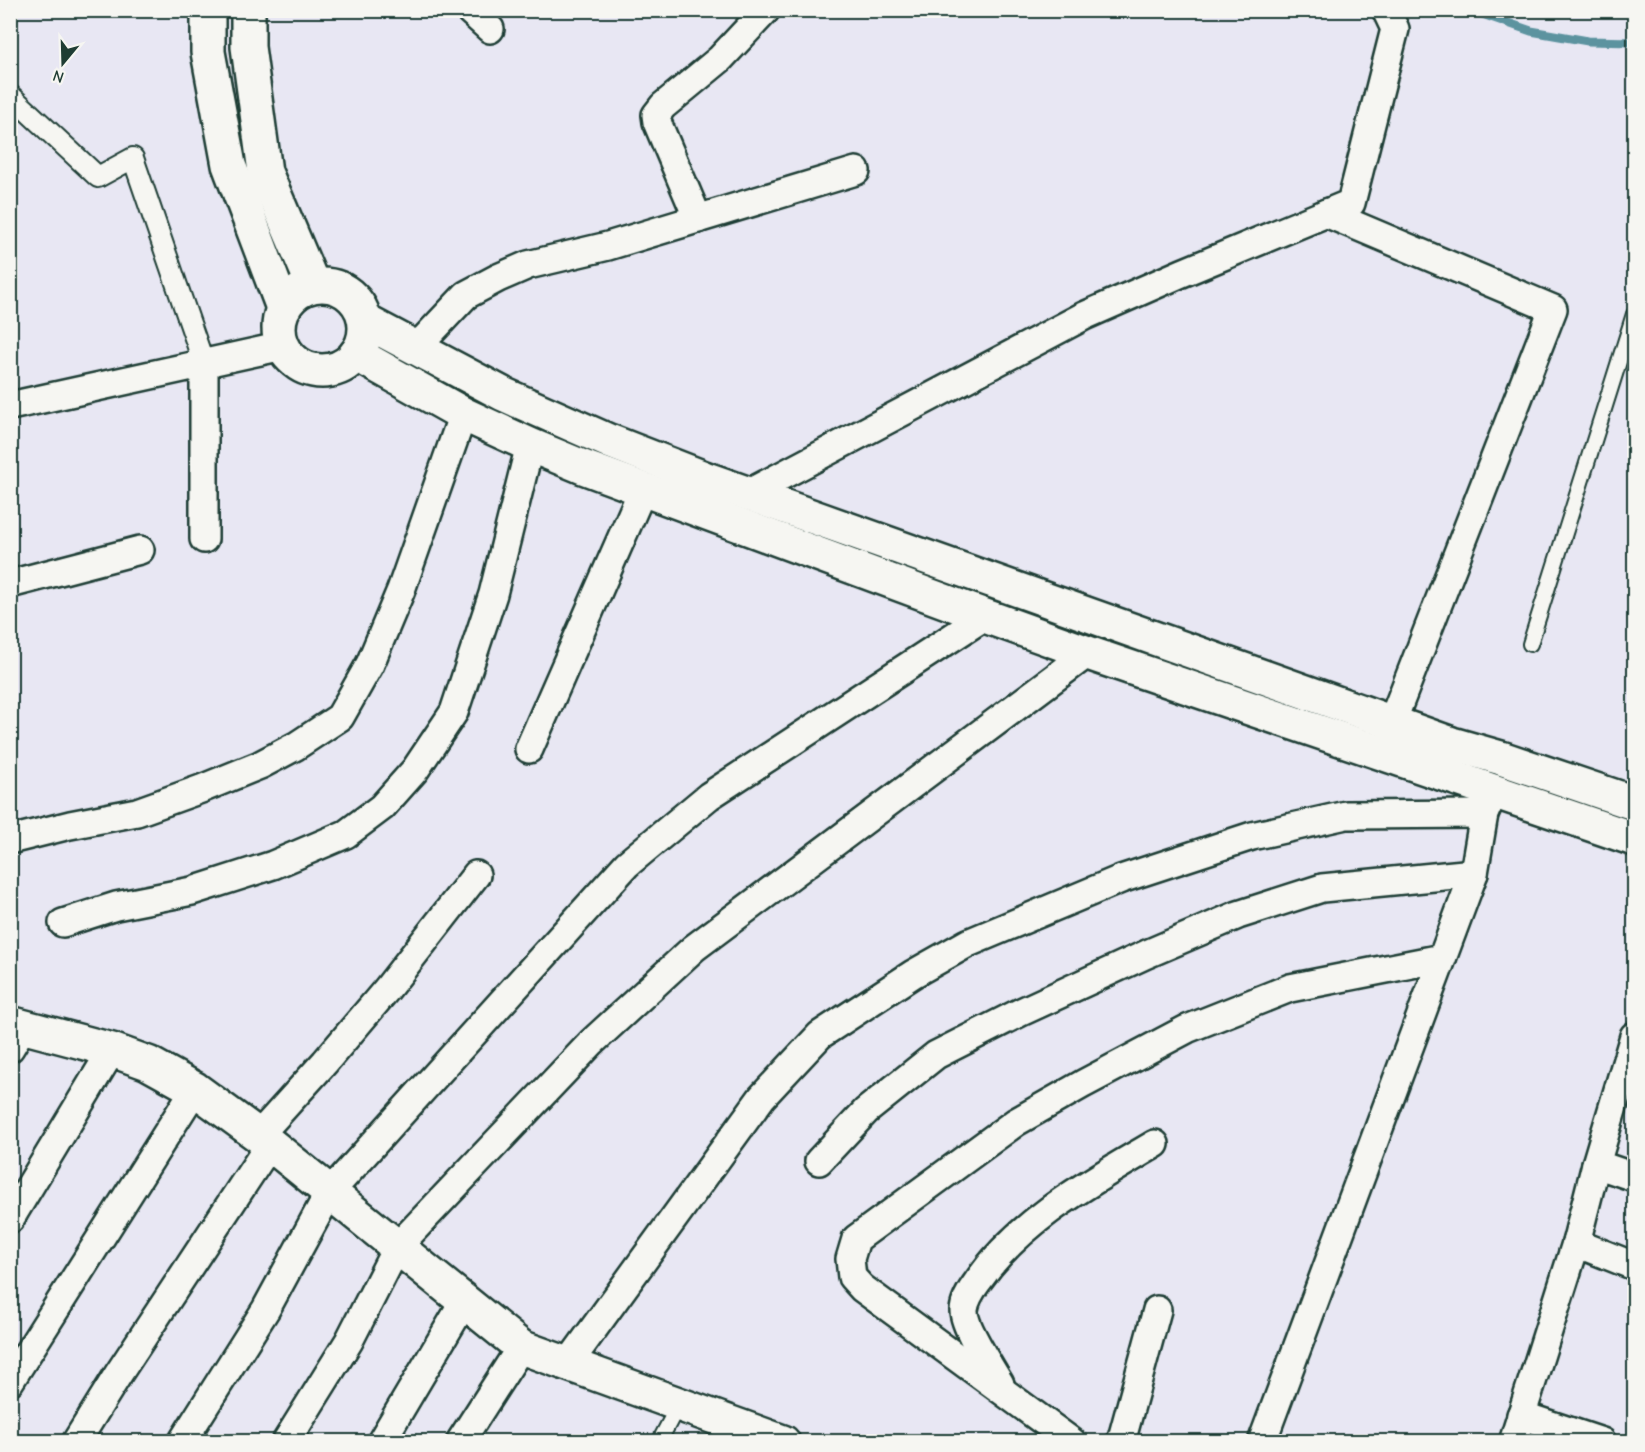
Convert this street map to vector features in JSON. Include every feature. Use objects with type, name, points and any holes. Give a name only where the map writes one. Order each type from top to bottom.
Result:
[{"type":"main road","points":[[208,10],[208,52],[229,165],[283,308]]},
{"type":"main road","points":[[248,10],[248,47],[265,172],[313,285]]},
{"type":"main road","points":[[313,285],[331,285],[347,292],[359,305],[365,321],[362,344],[356,354],[343,365],[326,370],[309,369],[294,360],[283,346],[279,327],[283,308],[295,293],[313,285]]},
{"type":"main road","points":[[365,321],[503,394],[609,441],[747,494],[1452,744],[1635,803]]},
{"type":"main road","points":[[356,354],[463,414],[530,445],[643,489],[1489,802],[1635,838]]},
{"type":"main road","points":[[15,1032],[112,1050],[148,1063],[195,1089],[264,1140],[521,1347],[783,1442]]},
{"type":"street","points":[[469,10],[490,29]]},
{"type":"street","points":[[698,219],[656,115],[663,106],[720,59],[766,10]]},
{"type":"street","points":[[747,494],[1084,316],[1351,202],[1395,28],[1386,10]]},
{"type":"street","points":[[10,95],[98,177],[134,158],[204,364],[204,539]]},
{"type":"street","points":[[416,348],[466,295],[528,265],[608,246],[856,171]]},
{"type":"street","points":[[1326,213],[1553,309],[1392,722]]},
{"type":"street","points":[[10,406],[283,346]]},
{"type":"street","points":[[10,840],[137,812],[201,789],[260,765],[296,746],[340,717],[370,664],[400,590],[463,414]]},
{"type":"street","points":[[63,923],[116,906],[192,891],[273,865],[346,834],[382,807],[415,770],[454,712],[493,594],[530,445]]},
{"type":"street","points":[[529,749],[643,489]]},
{"type":"street","points":[[10,584],[140,550]]},
{"type":"street","points":[[182,1442],[266,1309],[329,1193],[627,864],[709,796],[985,616]]},
{"type":"street","points":[[286,1442],[349,1341],[397,1247],[592,1041],[694,948],[1088,653]]},
{"type":"street","points":[[568,1364],[762,1097],[820,1035],[913,974],[968,943],[1121,879],[1252,836],[1346,815],[1489,802],[1474,873],[1262,1442]]},
{"type":"street","points":[[819,1161],[866,1111],[936,1055],[1021,1012],[1147,954],[1238,915],[1322,888],[1474,873]]},
{"type":"street","points":[[76,1442],[264,1140],[476,875]]},
{"type":"street","points":[[1072,1442],[862,1288],[852,1277],[850,1259],[856,1239],[1016,1122],[1187,1029],[1290,988],[1442,958]]},
{"type":"street","points":[[1513,1442],[1576,1243],[1596,1164],[1629,1076],[1635,1036]]},
{"type":"street","points":[[10,1220],[112,1050]]},
{"type":"street","points":[[10,1381],[195,1089]]},
{"type":"street","points":[[1004,1392],[966,1323],[964,1310],[971,1292],[992,1262],[1023,1232],[1067,1197],[1155,1144]]},
{"type":"street","points":[[1596,1164],[1635,1178]]},
{"type":"street","points":[[1576,1243],[1635,1266]]},
{"type":"street","points":[[381,1442],[464,1302]]},
{"type":"street","points":[[1121,1442],[1157,1310]]},
{"type":"street","points":[[460,1442],[521,1347]]},
{"type":"street","points":[[1521,1415],[1602,1442]]},
{"type":"lane","points":[[1530,644],[1635,314]]},
{"type":"lane","points":[[659,1442],[679,1404]]},
{"type":"waterway","points":[[1471,10],[1531,31],[1588,41],[1634,42]]}]
